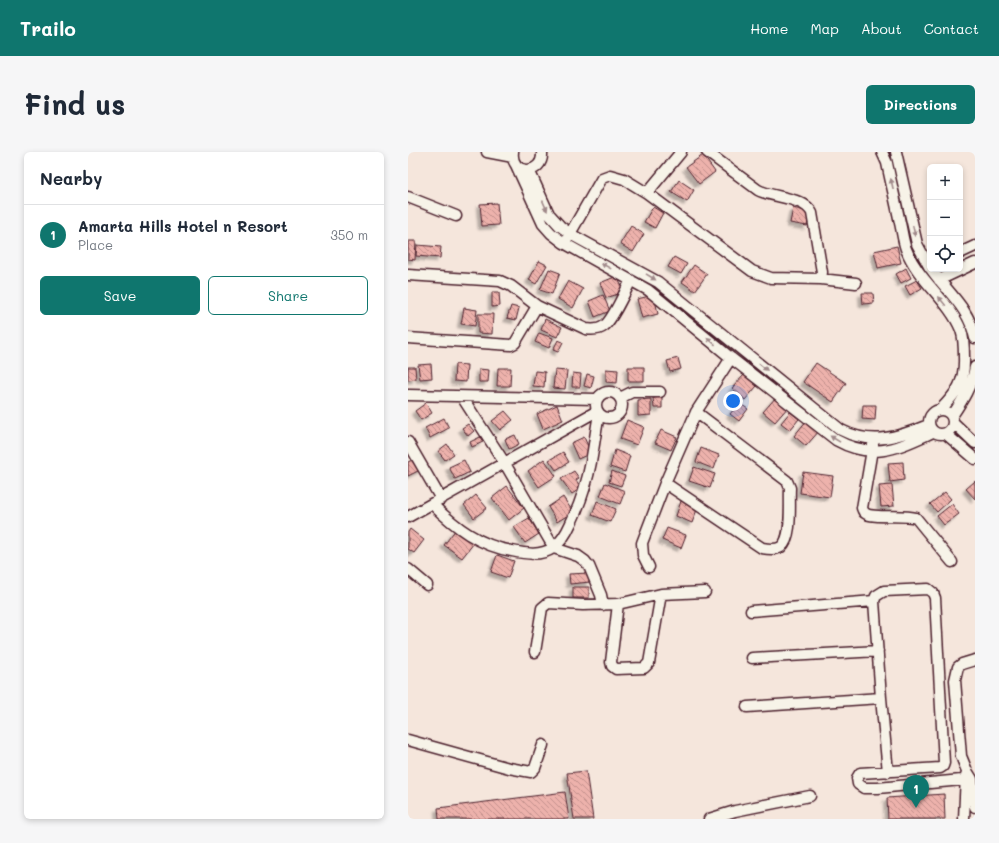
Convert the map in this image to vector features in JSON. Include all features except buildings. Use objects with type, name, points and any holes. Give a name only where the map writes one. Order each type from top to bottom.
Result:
[{"type":"street","points":[[487,152],[514,158],[520,168],[529,170],[533,169],[539,164],[542,152]]},
{"type":"street","points":[[647,194],[681,152]]},
{"type":"street","points":[[707,152],[758,190],[766,194],[807,206],[812,213],[822,272],[821,279]]},
{"type":"street","points":[[882,152],[887,163],[906,248],[914,266],[952,314],[961,332],[964,346],[965,364],[963,375],[959,388],[954,396],[940,410]]},
{"type":"street","points":[[896,152],[917,244],[927,262]]},
{"type":"street","points":[[514,158],[543,224],[551,233],[564,243],[631,280],[659,298],[731,358],[836,440],[845,445],[872,451],[894,449],[931,429]]},
{"type":"street","points":[[529,170],[549,214],[570,234],[658,282],[841,430],[853,435],[874,438],[889,438],[931,429]]},
{"type":"street","points":[[564,243],[602,178],[610,175],[619,177],[647,194],[752,271],[771,278],[821,279],[856,283]]},
{"type":"street","points":[[408,197],[456,216]]},
{"type":"street","points":[[963,252],[975,246]]},
{"type":"street","points":[[940,280],[975,262]]},
{"type":"street","points":[[933,272],[964,310],[969,318],[975,338]]},
{"type":"street","points":[[408,275],[500,281],[511,286],[537,306],[593,330],[600,329],[608,324],[631,280]]},
{"type":"street","points":[[408,338],[511,345],[515,343],[537,306]]},
{"type":"street","points":[[957,322],[969,318]]},
{"type":"street","points":[[649,567],[643,555],[642,543],[665,482],[696,412],[731,358]]},
{"type":"street","points":[[975,367],[971,383],[953,420],[952,429],[946,434],[940,435],[931,429],[929,418],[933,412],[940,410],[947,411],[953,420],[975,444]]},
{"type":"street","points":[[774,392],[783,382]]},
{"type":"street","points":[[408,442],[448,520],[479,541],[526,554],[538,554],[554,548],[566,533],[580,500],[591,464],[598,413],[595,407],[596,399],[602,393],[610,391],[618,395],[622,402],[621,410],[615,416],[607,418],[598,413]]},
{"type":"street","points":[[620,398],[632,392],[660,392]]},
{"type":"street","points":[[408,395],[596,399]]},
{"type":"street","points":[[462,397],[504,462],[554,548],[578,556],[585,561],[592,573],[601,595],[603,605]]},
{"type":"street","points":[[665,482],[762,548],[771,549],[780,547],[786,542],[789,534],[790,488],[787,481],[696,412]]},
{"type":"street","points":[[408,516],[504,462],[598,413]]},
{"type":"street","points":[[946,434],[975,459]]},
{"type":"street","points":[[874,438],[862,508],[863,511],[869,516],[907,516],[916,518],[952,562]]},
{"type":"street","points":[[408,569],[427,585]]},
{"type":"street","points":[[888,772],[874,601],[876,596],[884,591],[928,589],[933,593],[935,598],[944,763],[941,768],[888,772],[860,773],[857,778],[858,784],[864,788],[878,788],[968,777]]},
{"type":"street","points":[[535,652],[542,608],[548,603],[603,605],[618,604],[661,594],[705,592]]},
{"type":"street","points":[[618,604],[611,662],[612,666],[616,669],[644,668],[649,663],[661,594]]},
{"type":"street","points":[[751,611],[874,601]]},
{"type":"street","points":[[752,658],[878,651]]},
{"type":"street","points":[[975,660],[962,664],[958,668],[955,680],[961,756],[975,807]]},
{"type":"street","points":[[747,707],[881,698]]},
{"type":"street","points":[[408,740],[509,768],[530,772],[536,768],[543,745]]},
{"type":"street","points":[[964,819],[968,777]]},
{"type":"street","points":[[708,819],[735,811],[810,796]]},
{"type":"place","name":"Amarta Hills Hotel n Resort","points":[[916,808]]}]
